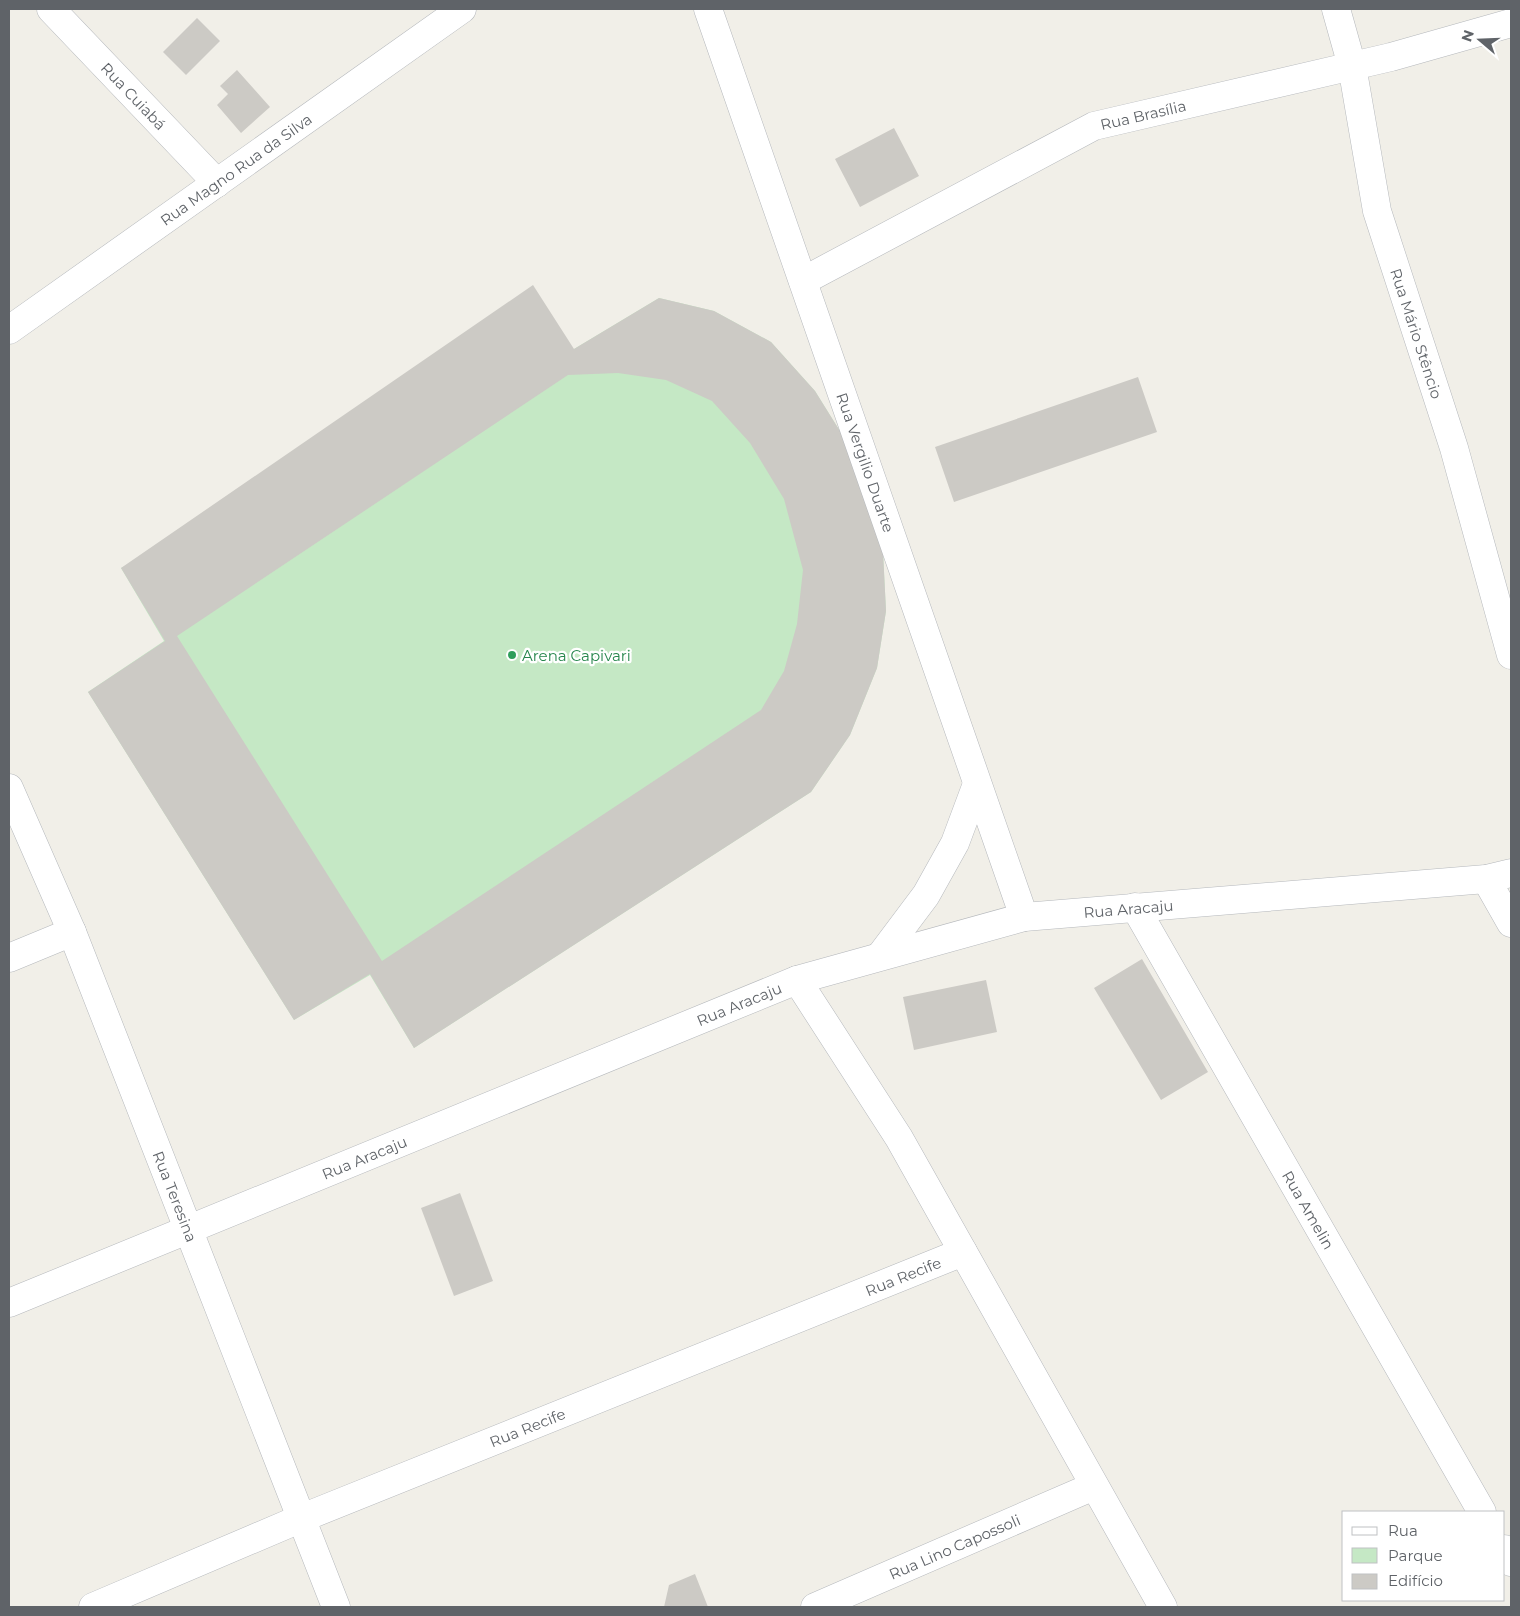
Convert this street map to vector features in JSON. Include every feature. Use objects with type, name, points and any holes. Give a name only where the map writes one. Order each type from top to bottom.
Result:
[{"type":"street","name":"Rua Cuiabá","points":[[51,9],[217,183]]},
{"type":"street","name":"Rua Vergilio Duarte","points":[[708,9],[1024,917]]},
{"type":"street","name":"Rua Mário Stêncio","points":[[1336,9],[1352,66],[1377,211],[1454,448],[1511,655]]},
{"type":"street","name":"Rua Magno Rua da Silva","points":[[9,330],[217,183],[451,12]]},
{"type":"street","name":"Rua Brasília","points":[[803,281],[1094,126],[1391,57],[1511,23]]},
{"type":"street","points":[[881,955],[926,896],[955,843],[978,784]]},
{"type":"street","name":"Rua Teresina","points":[[9,788],[72,932],[336,1607]]},
{"type":"street","points":[[1499,876],[1511,923]]},
{"type":"street","name":"Rua Aracaju","points":[[9,1303],[797,980],[881,955],[1024,917],[1499,876]]},
{"type":"street","name":"Rua Amelin","points":[[1135,907],[1481,1511]]},
{"type":"street","points":[[9,958],[72,932]]},
{"type":"street","points":[[797,980],[899,1138],[1162,1607]]},
{"type":"street","name":"Rua Recife","points":[[93,1607],[302,1518],[963,1252]]},
{"type":"street","name":"Rua Lino Capossoli","points":[[815,1607],[1094,1486]]},
{"type":"street","points":[[1505,1551],[1511,1562]]},
{"type":"green space","name":"Arena Capivari","points":[[659,298],[714,311],[771,342],[815,391],[843,436],[883,552],[886,611],[877,668],[850,735],[811,792],[414,1048],[370,975],[294,1020],[88,692],[164,641],[121,568],[574,349]]},
{"type":"building","points":[[197,18],[220,41],[186,75],[163,52]]},
{"type":"building","points":[[237,70],[270,107],[241,133],[217,105],[228,94],[220,86]]},
{"type":"building","points":[[894,128],[919,176],[860,207],[835,159]]},
{"type":"building","points":[[533,285],[574,349],[659,298],[714,311],[771,342],[815,391],[843,436],[883,552],[886,611],[877,668],[850,735],[811,792],[414,1048],[370,974],[294,1020],[88,692],[165,641],[121,568]],"holes":[[[618,373],[666,380],[712,401],[750,443],[784,499],[803,570],[797,624],[784,671],[761,710],[382,961],[177,636],[568,375]]]},
{"type":"building","points":[[1138,377],[1157,432],[954,502],[935,447]]},
{"type":"building","points":[[1142,959],[1208,1072],[1161,1100],[1094,988]]},
{"type":"building","points":[[986,980],[997,1032],[914,1050],[903,997]]},
{"type":"building","points":[[460,1193],[493,1281],[454,1296],[421,1208]]},
{"type":"building","points":[[695,1574],[708,1607],[664,1607],[669,1585]]},
{"type":"place","name":"Arena Capivari","points":[[512,655]]}]
